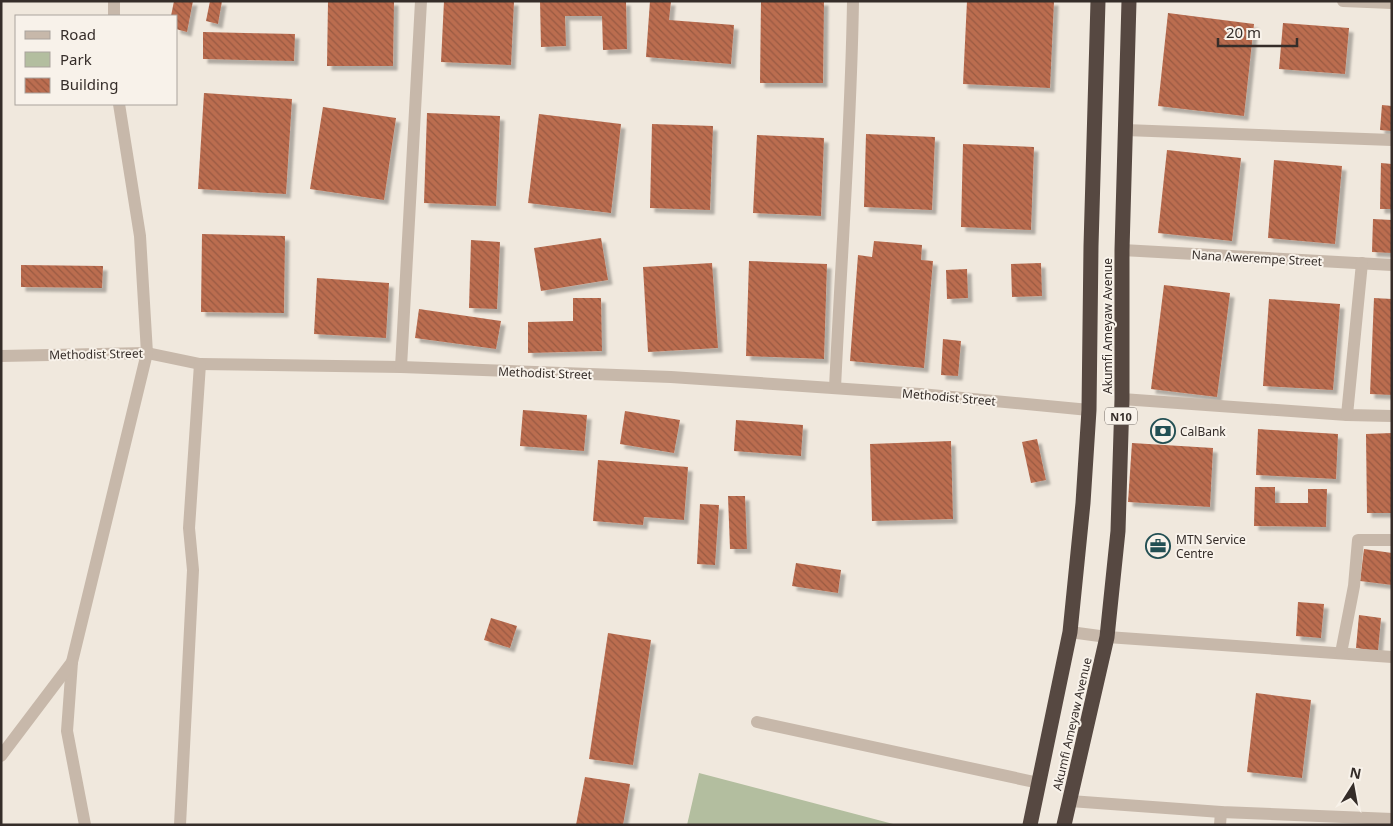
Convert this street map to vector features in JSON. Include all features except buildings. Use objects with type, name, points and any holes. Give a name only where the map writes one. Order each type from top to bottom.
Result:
[{"type":"highway","name":"Akumfi Ameyaw Avenue","points":[[1030,825],[1070,632],[1083,503],[1089,410],[1091,246],[1098,1]]},
{"type":"highway","name":"Akumfi Ameyaw Avenue","points":[[1064,825],[1107,637],[1118,531],[1122,399],[1122,250],[1129,1]]},
{"type":"street","points":[[114,1],[114,15]]},
{"type":"street","points":[[400,367],[421,1]]},
{"type":"street","points":[[835,388],[842,232],[851,96],[853,1]]},
{"type":"street","points":[[1343,1],[1392,3]]},
{"type":"street","points":[[85,825],[67,731],[72,662],[147,353],[140,236],[119,105]]},
{"type":"street","points":[[1125,130],[1392,140]]},
{"type":"street","name":"Nana Awerempe Street","points":[[1122,250],[1392,265]]},
{"type":"street","points":[[1347,415],[1362,263]]},
{"type":"street","name":"Methodist Street","points":[[1,356],[147,353],[200,364],[400,367],[671,377],[835,388],[1089,410]]},
{"type":"street","points":[[180,825],[193,570],[189,528],[200,364]]},
{"type":"street","points":[[1122,399],[1347,415],[1392,416]]},
{"type":"street","points":[[1341,653],[1354,586],[1358,540],[1392,540]]},
{"type":"street","points":[[1070,632],[1107,637],[1392,657]]},
{"type":"street","points":[[1,756],[72,662]]},
{"type":"street","points":[[757,722],[1039,783]]},
{"type":"street","points":[[1070,801],[1221,818],[1331,821],[1392,819]]},
{"type":"green space","points":[[699,773],[897,825],[687,825]]},
{"type":"place","name":"CalBank","points":[[1163,431]]},
{"type":"place","name":"MTN Service Centre","points":[[1158,546]]}]
